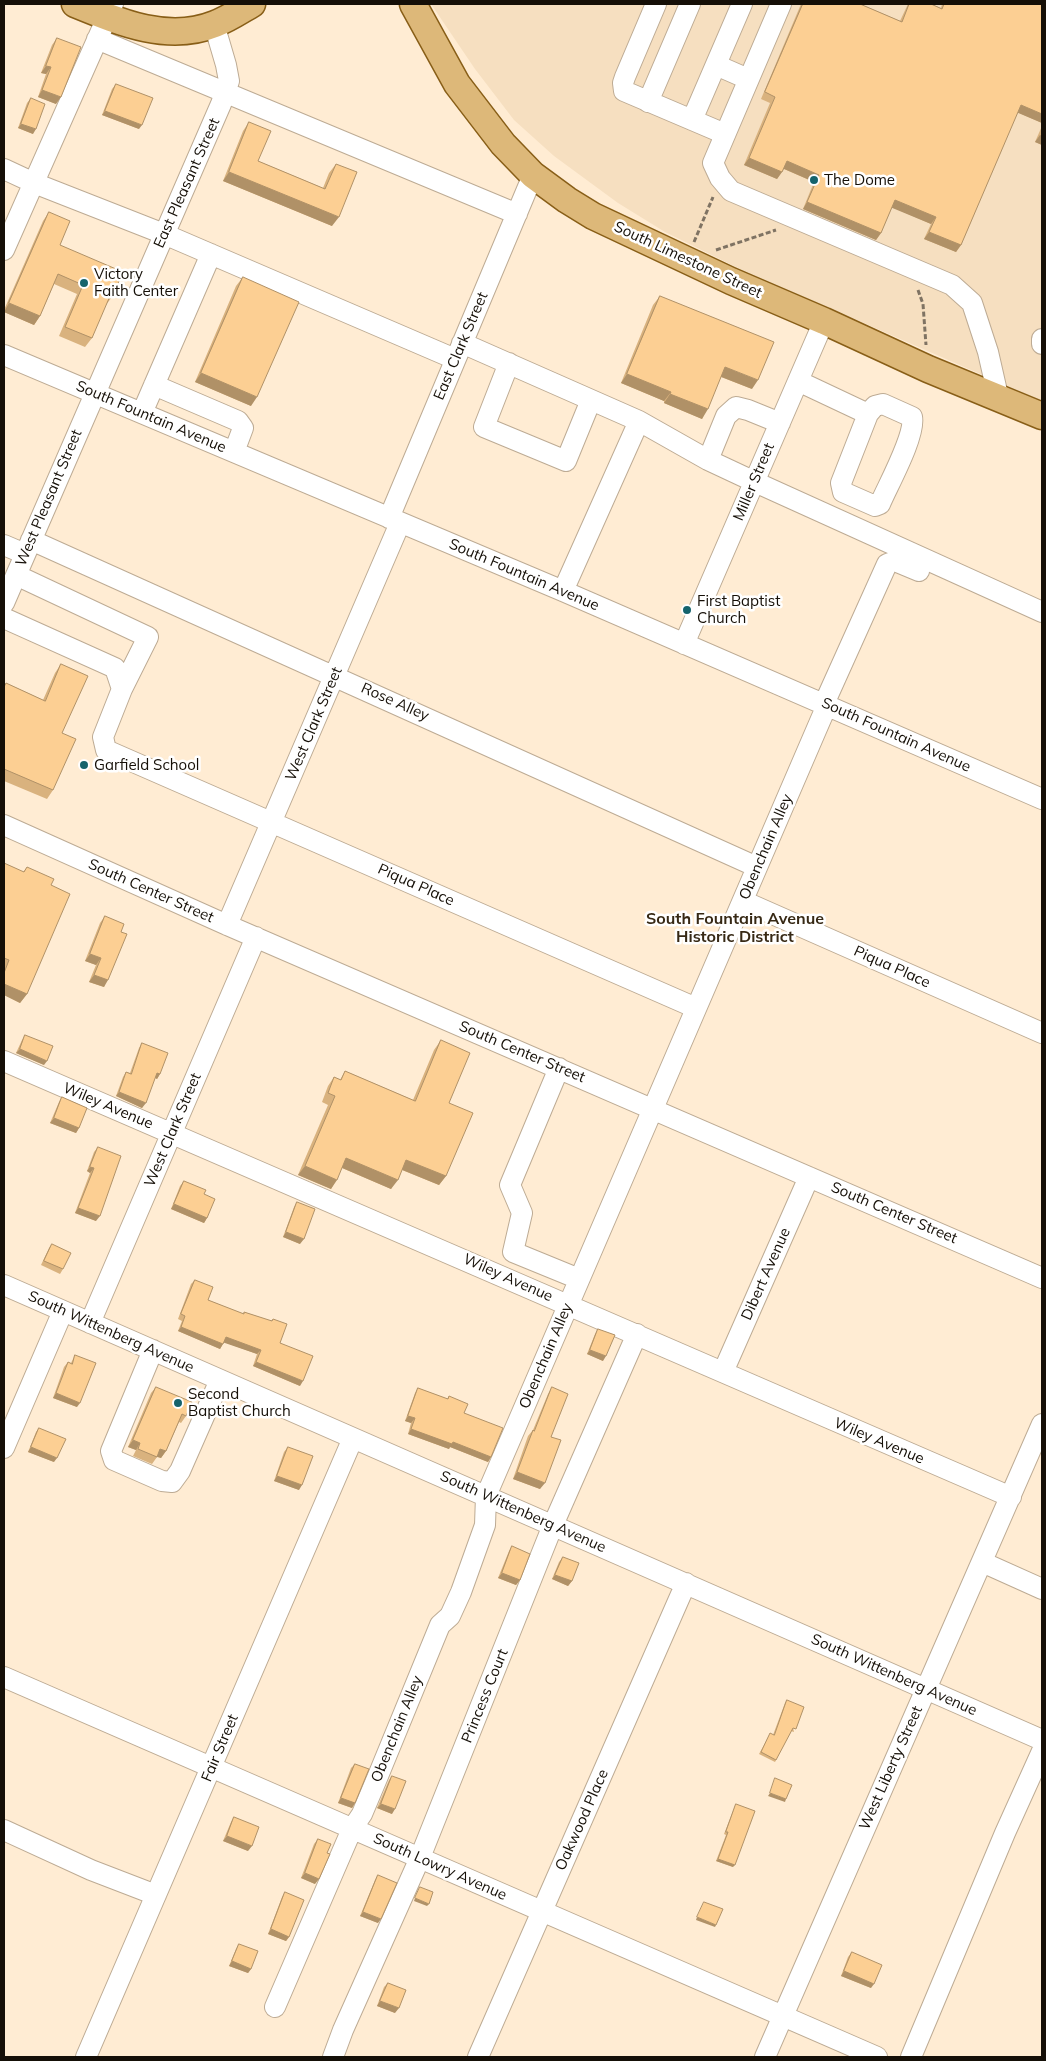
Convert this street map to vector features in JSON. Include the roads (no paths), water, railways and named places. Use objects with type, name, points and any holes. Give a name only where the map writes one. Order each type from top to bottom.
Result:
[{"type":"main road","points":[[75,4],[106,20],[167,31],[194,30],[214,24],[252,4]]},
{"type":"main road","name":"South Limestone Street","points":[[413,4],[465,95],[503,144],[533,175],[568,200],[593,216],[687,260],[928,368],[1042,416]]},
{"type":"street","points":[[656,4],[623,83],[624,91],[725,134]]},
{"type":"street","points":[[648,102],[690,4]]},
{"type":"street","points":[[692,120],[742,4]]},
{"type":"street","points":[[781,4],[725,134],[717,170],[731,191],[952,285],[972,303],[988,352],[998,396]]},
{"type":"street","points":[[4,250],[106,20],[225,92],[517,214]]},
{"type":"street","name":"East Pleasant Street","points":[[95,393],[229,81],[214,24]]},
{"type":"street","points":[[716,65],[748,79]]},
{"type":"street","points":[[4,169],[34,183],[211,254],[459,351],[508,363],[639,421],[708,460],[754,482],[1042,612]]},
{"type":"street","name":"East Clark Street","points":[[394,520],[459,351],[533,175]]},
{"type":"street","points":[[142,413],[211,254]]},
{"type":"street","name":"Miller Street","points":[[684,644],[824,321]]},
{"type":"street","points":[[1042,339],[1042,344]]},
{"type":"street","name":"South Fountain Avenue","points":[[4,355],[563,591],[1042,799]]},
{"type":"street","points":[[508,363],[484,427],[566,462],[591,400]]},
{"type":"street","points":[[798,382],[868,414]]},
{"type":"street","points":[[154,385],[238,421],[244,428],[234,452]]},
{"type":"street","name":"West Pleasant Street","points":[[4,603],[95,393]]},
{"type":"street","points":[[883,404],[912,417],[913,424],[910,437],[880,504],[875,506],[843,492],[841,484],[868,414],[875,406],[883,404]]},
{"type":"street","points":[[708,460],[726,416],[736,407],[780,423]]},
{"type":"street","points":[[563,591],[639,421]]},
{"type":"street","name":"West Clark Street","points":[[228,925],[335,675],[394,520]]},
{"type":"street","name":"Rose Alley","points":[[4,545],[28,547],[335,675],[757,867]]},
{"type":"street","name":"Obenchain Alley","points":[[275,2007],[352,1829],[362,1814],[440,1625],[450,1616],[462,1592],[485,1525],[486,1496],[887,564],[895,560],[928,574]]},
{"type":"street","points":[[16,575],[148,637],[122,690]]},
{"type":"street","points":[[4,618],[115,668],[122,690]]},
{"type":"street","name":"Piqua Place","points":[[122,690],[103,738],[106,750],[696,1008]]},
{"type":"street","name":"South Center Street","points":[[4,824],[228,925],[1042,1278]]},
{"type":"street","name":"Piqua Place","points":[[743,901],[1042,1033]]},
{"type":"street","name":"West Clark Street","points":[[90,1323],[256,937]]},
{"type":"street","name":"Wiley Avenue","points":[[4,1061],[1010,1497]]},
{"type":"street","points":[[559,1068],[510,1185],[522,1213],[513,1252],[580,1279]]},
{"type":"street","name":"Dibert Avenue","points":[[723,1372],[809,1177]]},
{"type":"street","name":"South Wittenberg Avenue","points":[[4,1285],[1042,1740]]},
{"type":"street","points":[[4,1448],[63,1311]]},
{"type":"street","name":"Princess Court","points":[[333,2057],[343,2030],[419,1860],[553,1526],[636,1334]]},
{"type":"street","points":[[153,1350],[112,1451],[114,1460],[162,1481],[172,1482],[180,1471],[220,1380]]},
{"type":"street","name":"West Liberty Street","points":[[765,2057],[1042,1424]]},
{"type":"street","name":"Fair Street","points":[[86,2057],[353,1438]]},
{"type":"street","points":[[982,1562],[1042,1589]]},
{"type":"street","name":"Oakwood Place","points":[[478,2057],[686,1584]]},
{"type":"street","name":"South Lowry Avenue","points":[[4,1678],[211,1767],[419,1860],[542,1911],[877,2057]]},
{"type":"street","points":[[911,2057],[1005,1832],[1042,1751]]},
{"type":"street","points":[[4,1830],[91,1870],[156,1896]]},
{"type":"place","name":"The Dome","points":[[814,180]]},
{"type":"place","name":"Victory Faith Center","points":[[84,283]]},
{"type":"place","name":"First Baptist Church","points":[[687,610]]},
{"type":"place","name":"Garfield School","points":[[84,765]]},
{"type":"place","name":"Second Baptist Church","points":[[178,1403]]},
{"type":"district","name":"South Fountain Avenue Historic District","points":[[735,928]]}]
